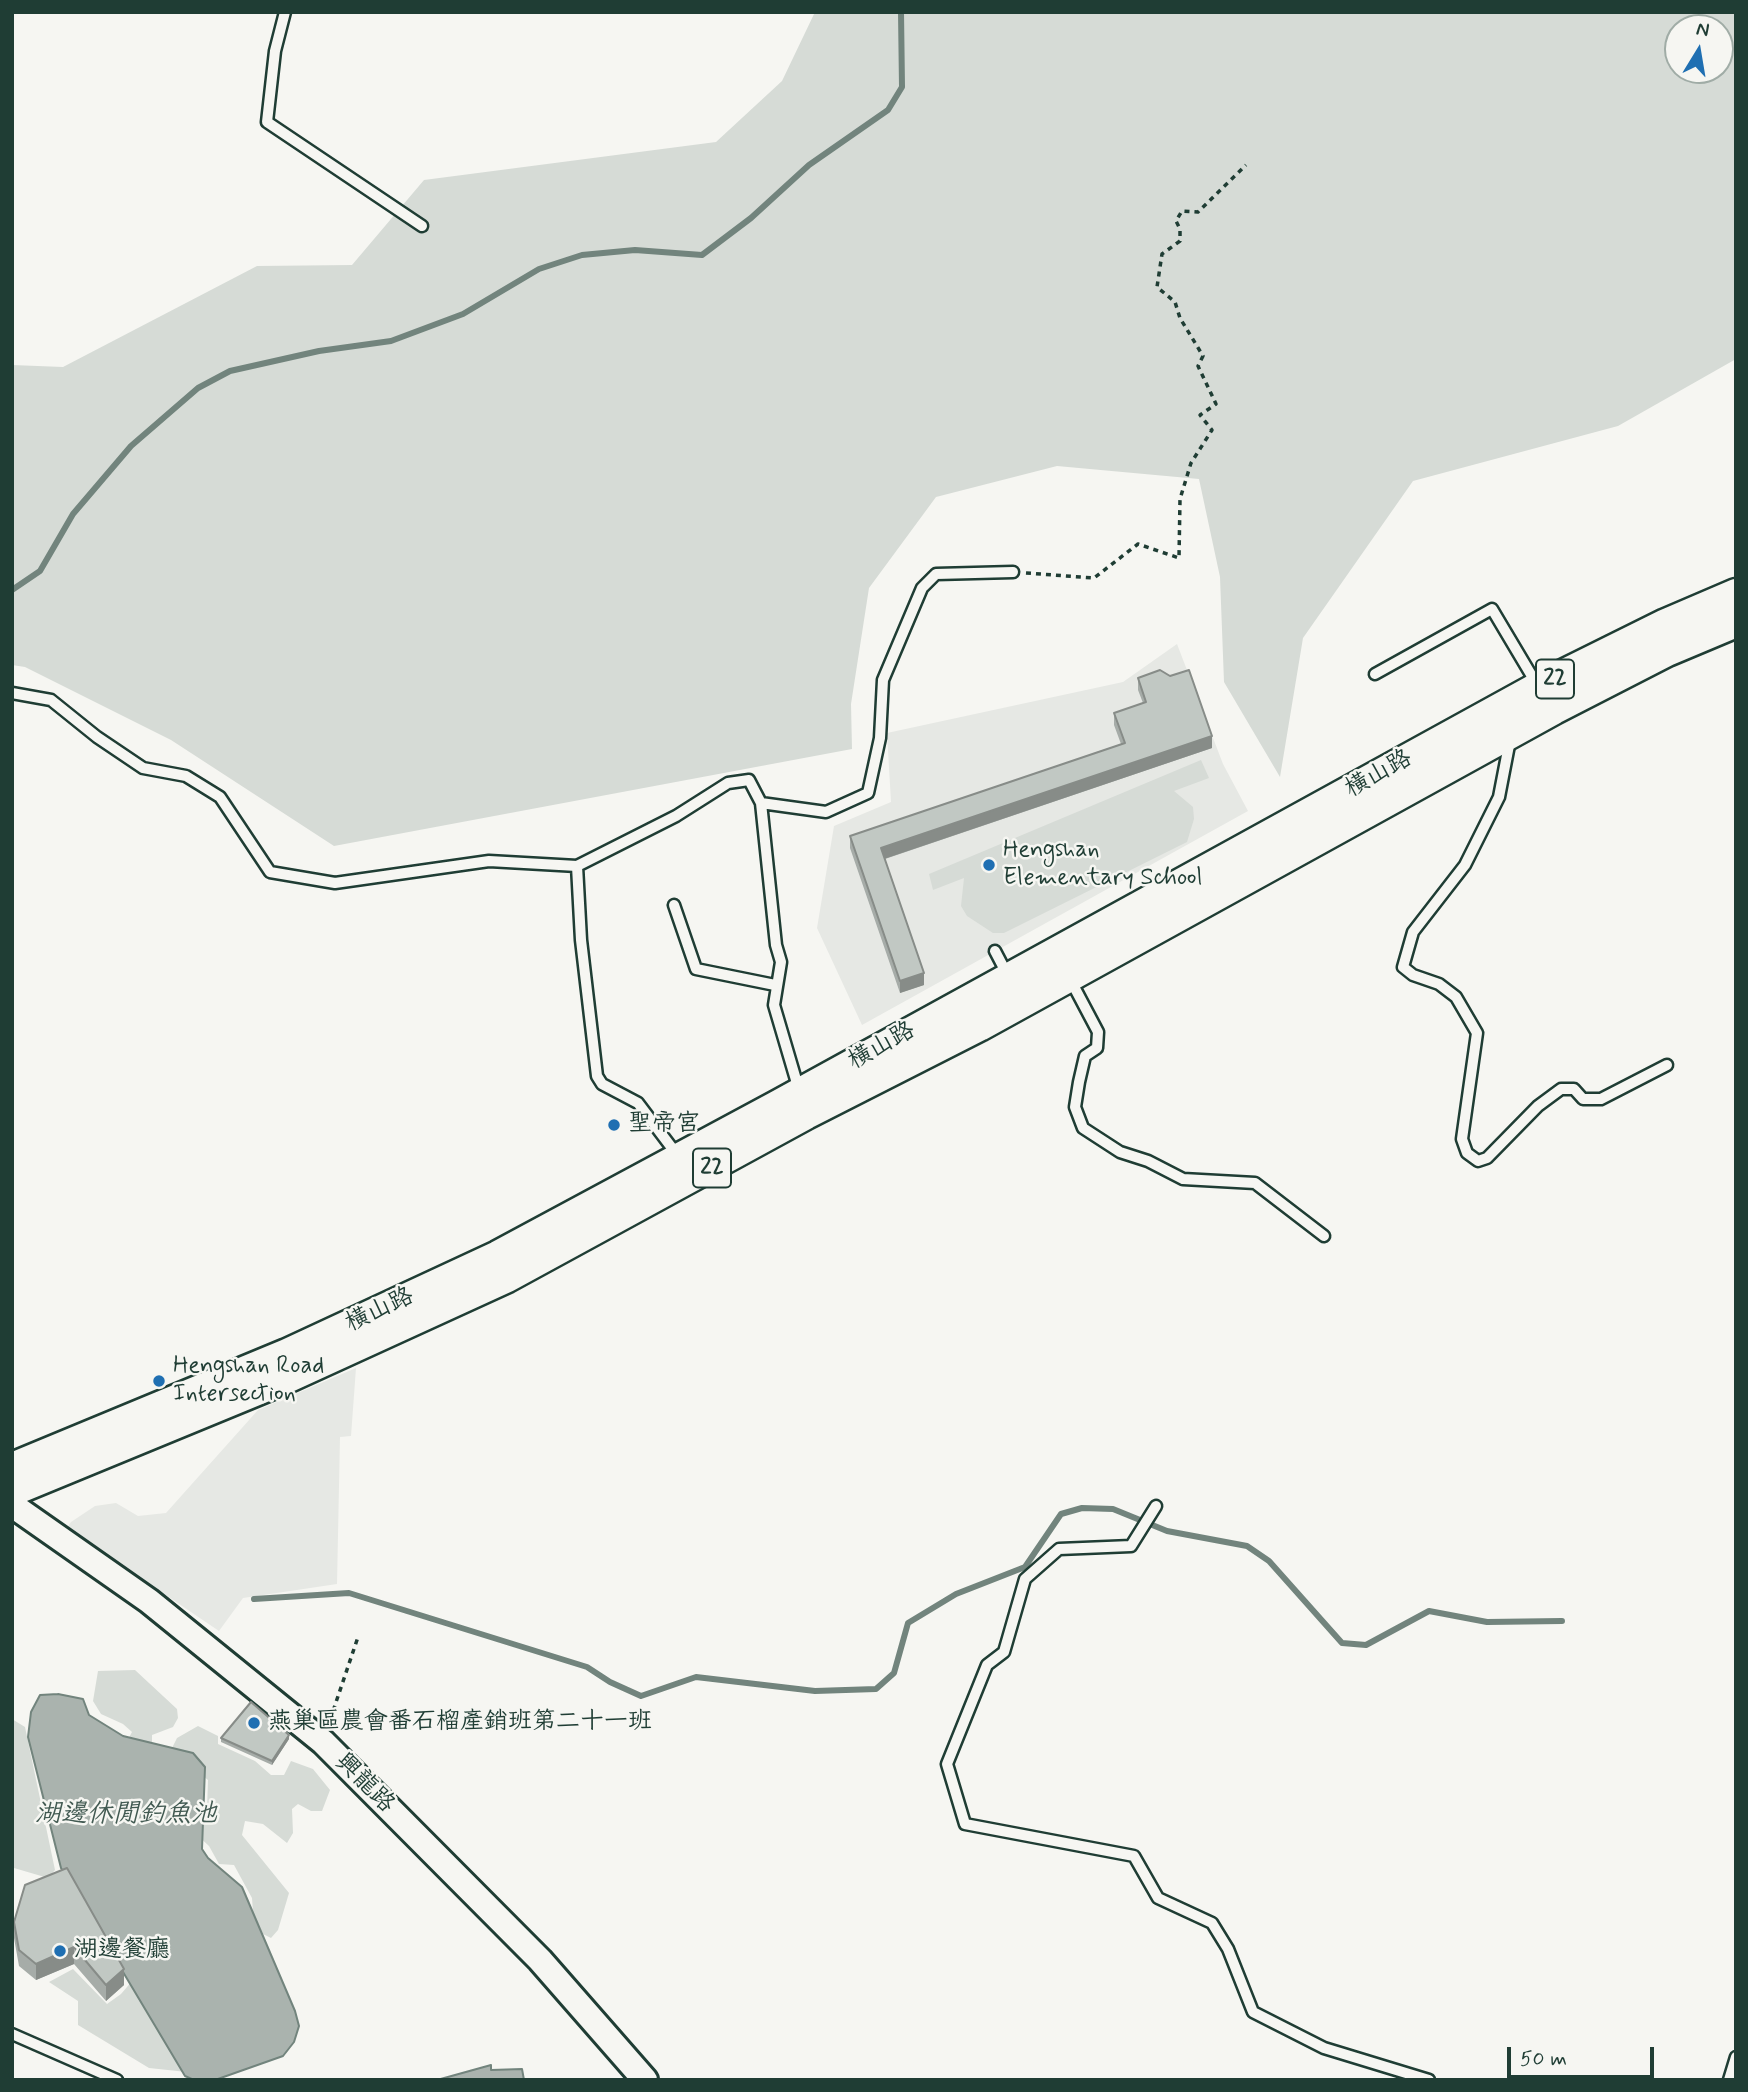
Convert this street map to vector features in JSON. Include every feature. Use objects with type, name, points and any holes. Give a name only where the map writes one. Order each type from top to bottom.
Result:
[{"type":"main road","name":"橫山路","points":[[12,1491],[140,1441],[507,1277],[685,1169],[1011,982],[1547,698],[1666,624],[1736,594]]},
{"type":"main road","name":"橫山路","points":[[1011,982],[1069,977],[1511,733],[1547,698],[1736,622]]},
{"type":"main road","name":"橫山路","points":[[12,1468],[274,1359],[685,1169]]},
{"type":"street","name":"興龍路","points":[[12,1506],[149,1601],[323,1742],[540,1960],[645,2080]]},
{"type":"lane","points":[[285,12],[275,51],[267,122],[422,226]]},
{"type":"lane","points":[[761,803],[827,812],[868,793],[880,738],[883,680],[922,588],[936,574],[1013,572]]},
{"type":"lane","points":[[1375,674],[1492,609],[1547,698]]},
{"type":"lane","points":[[12,693],[51,700],[97,737],[144,768],[186,776],[220,797],[270,872],[335,883],[489,861],[577,866],[676,816],[728,783],[749,780],[761,803],[776,945],[781,962],[775,985],[774,1004],[803,1103]]},
{"type":"lane","points":[[1511,733],[1499,797],[1465,865],[1413,932],[1403,967],[1413,975],[1439,984],[1456,997],[1477,1033],[1462,1139],[1467,1153],[1478,1161],[1487,1158],[1538,1106],[1561,1089],[1574,1089],[1583,1099],[1601,1099],[1667,1065]]},
{"type":"lane","points":[[577,866],[581,940],[597,1076],[602,1084],[638,1104],[685,1169]]},
{"type":"lane","points":[[674,905],[696,969],[775,985]]},
{"type":"lane","points":[[1069,977],[1098,1032],[1097,1048],[1086,1056],[1075,1107],[1083,1128],[1120,1153],[1148,1161],[1183,1179],[1255,1183],[1324,1236]]},
{"type":"lane","points":[[1156,1506],[1131,1546],[1059,1549],[1025,1579],[1004,1652],[987,1665],[947,1764],[965,1824],[1134,1856],[1158,1898],[1212,1923],[1228,1950],[1253,2012],[1324,2048],[1429,2080]]},
{"type":"lane","points":[[12,2034],[117,2080]]},
{"type":"lane","points":[[1729,2080],[1736,2057]]},
{"type":"path","points":[[1013,572],[1094,578],[1138,544],[1178,558],[1180,499],[1191,463],[1212,430],[1200,415],[1216,404],[1198,366],[1203,356],[1180,318],[1175,302],[1157,287],[1162,254],[1180,241],[1180,229],[1176,221],[1182,211],[1198,212],[1246,165]]},
{"type":"path","points":[[323,1742],[358,1637]]},
{"type":"shaded area","points":[[815,12],[1736,12],[1736,359],[1618,426],[1413,481],[1303,638],[1280,777],[1224,682],[1220,577],[1199,479],[1057,466],[936,497],[869,588],[851,704],[852,749],[334,846],[171,740],[25,667],[12,665],[12,365],[63,367],[257,266],[352,265],[424,180],[716,142],[782,81]]},
{"type":"shaded area","name":"Hengshan Elementary School","points":[[1177,644],[1223,764],[1248,811],[862,1025],[817,928],[834,826],[891,802],[887,733],[1123,682]]},
{"type":"shaded area","points":[[1201,760],[1209,778],[1174,791],[1193,807],[1194,819],[1187,842],[1004,933],[993,933],[967,916],[961,906],[964,878],[933,890],[929,874]]},
{"type":"shaded area","points":[[356,1368],[351,1436],[340,1437],[337,1584],[243,1598],[219,1631],[67,1528],[71,1522],[95,1506],[116,1503],[138,1516],[166,1513],[258,1410]]},
{"type":"shaded area","points":[[135,1670],[177,1709],[178,1718],[173,1727],[152,1735],[152,1749],[124,1747],[132,1732],[123,1724],[101,1714],[93,1701],[98,1671]]},
{"type":"shaded area","points":[[12,1719],[25,1727],[55,1870],[48,1878],[14,1868],[12,1864]]},
{"type":"shaded area","points":[[198,1726],[218,1736],[218,1744],[255,1761],[271,1775],[284,1775],[291,1761],[313,1769],[330,1790],[322,1811],[311,1811],[298,1804],[292,1809],[293,1833],[287,1843],[263,1824],[245,1821],[242,1835],[289,1893],[278,1930],[271,1938],[263,1934],[253,1912],[252,1898],[234,1865],[219,1864],[209,1846],[195,1833],[198,1816],[207,1809],[208,1780],[171,1750],[177,1738]]},
{"type":"shaded area","points":[[73,1969],[107,2004],[121,1994],[133,1980],[196,2073],[149,2068],[78,2025],[78,2001],[49,1982]]},
{"type":"water","name":"湖邊休閒釣魚池","points":[[58,1694],[83,1699],[89,1715],[123,1736],[193,1753],[205,1767],[202,1849],[208,1858],[242,1887],[295,2011],[299,2026],[294,2042],[283,2056],[215,2080],[194,2080],[185,2076],[61,1868],[28,1737],[31,1712],[40,1695]]},
{"type":"water","points":[[491,2065],[491,2070],[522,2069],[524,2080],[437,2080]]},
{"type":"building","points":[[1160,670],[1170,676],[1189,670],[1212,736],[881,848],[924,973],[900,981],[850,836],[1125,743],[1114,713],[1146,702],[1138,678]]},
{"type":"building","name":"燕巢區農會番石榴產銷班第二十一班","points":[[251,1702],[289,1735],[272,1761],[221,1738]]},
{"type":"building","name":"湖邊餐廳","points":[[67,1868],[124,1969],[106,1985],[74,1947],[36,1964],[19,1950],[14,1922],[25,1885]]},
{"type":"waterway","points":[[12,590],[40,571],[73,514],[131,446],[198,388],[230,371],[319,351],[391,341],[463,314],[539,269],[582,255],[635,250],[702,255],[751,218],[809,165],[888,110],[902,87],[901,12]]},
{"type":"waterway","points":[[254,1599],[349,1593],[587,1667],[610,1682],[641,1696],[696,1677],[815,1691],[876,1689],[894,1673],[908,1623],[956,1594],[1025,1567],[1061,1514],[1082,1508],[1113,1509],[1167,1531],[1247,1546],[1269,1561],[1342,1643],[1366,1645],[1429,1611],[1487,1622],[1562,1621]]},
{"type":"place","name":"Hengshan Elementary School","points":[[989,865]]},
{"type":"place","name":"聖帝宮","points":[[614,1125]]},
{"type":"place","name":"Hengshan Road Intersection","points":[[159,1381]]},
{"type":"place","name":"燕巢區農會番石榴產銷班第二十一班","points":[[254,1723]]},
{"type":"place","name":"湖邊餐廳","points":[[60,1951]]}]
